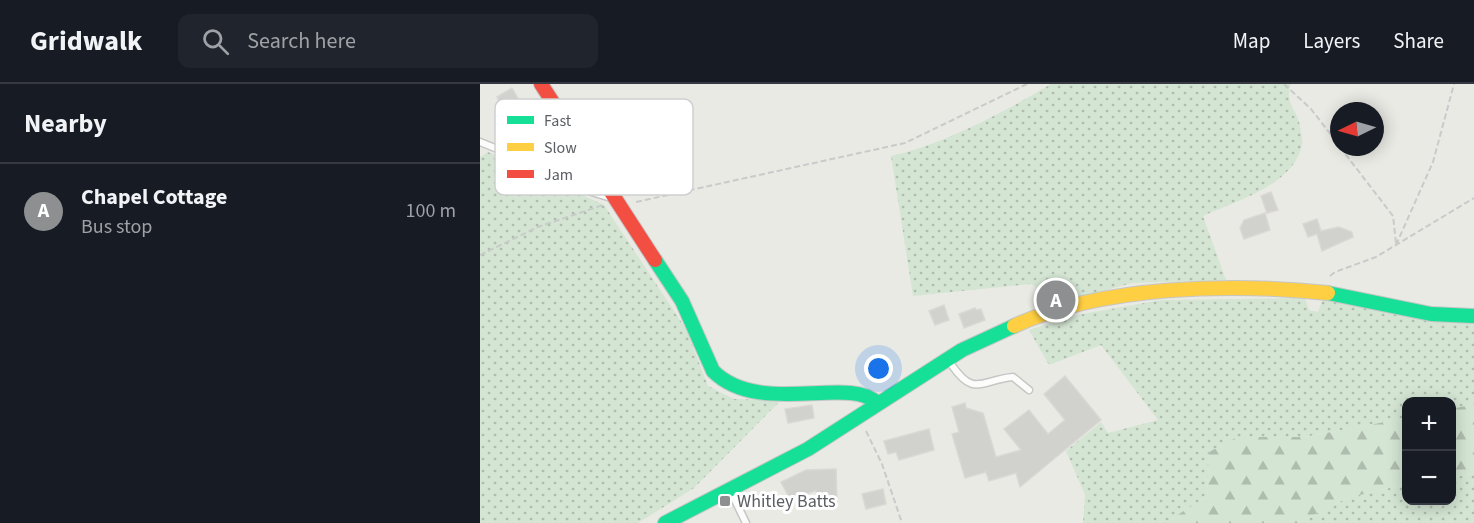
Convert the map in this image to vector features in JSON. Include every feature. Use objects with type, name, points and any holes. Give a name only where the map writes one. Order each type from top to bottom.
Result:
[{"type":"main road","points":[[541,84],[551,99]]},
{"type":"main road","points":[[613,195],[682,302],[712,371],[722,380],[767,394],[789,396],[856,392],[869,394],[877,403]]},
{"type":"main road","points":[[665,523],[808,449],[947,358],[996,332],[1033,317],[1113,296],[1207,288],[1315,290],[1431,314],[1474,316]]},
{"type":"lane","points":[[480,142],[495,148]]},
{"type":"lane","points":[[600,195],[617,201]]},
{"type":"lane","points":[[947,358],[967,383],[976,386],[1013,377],[1029,390]]},
{"type":"lane","points":[[730,490],[746,523]]},
{"type":"path","points":[[693,191],[905,143],[1027,84]]},
{"type":"path","points":[[1284,84],[1311,109],[1330,133]]},
{"type":"path","points":[[1396,246],[1432,162],[1454,84]]},
{"type":"path","points":[[1348,156],[1393,216],[1396,246]]},
{"type":"path","points":[[480,255],[538,228],[617,201],[675,195]]},
{"type":"path","points":[[1315,290],[1335,272],[1376,257],[1474,198]]},
{"type":"path","points":[[861,415],[866,423],[866,434],[882,464],[902,523]]},
{"type":"green space","points":[[1051,84],[1291,84],[1289,97],[1299,121],[1302,141],[1296,160],[1275,182],[1246,198],[1203,216],[1226,280],[1132,283],[1058,303],[1031,284],[913,296],[891,156],[953,135],[994,116]]},
{"type":"green space","points":[[488,152],[495,155],[495,195],[582,195],[604,205],[686,329],[708,386],[734,399],[781,400],[694,488],[638,523],[480,523],[480,157]]},
{"type":"green space","points":[[1305,298],[1309,310],[1318,312],[1323,299],[1474,324],[1474,404],[1456,408],[1456,397],[1402,397],[1402,419],[1305,437],[1237,437],[1209,452],[1207,497],[1164,523],[1083,523],[1085,495],[1066,451],[1101,422],[1108,433],[1158,420],[1101,345],[1049,365],[1029,330],[1077,315],[1161,300]]},
{"type":"green space","points":[[1474,404],[1474,474],[1456,476],[1456,451],[1456,408]]},
{"type":"green space","points":[[1402,419],[1402,485],[1347,498],[1298,523],[1164,523],[1207,497],[1209,452],[1237,437],[1305,437]]},
{"type":"green space","points":[[1474,474],[1474,523],[1298,523],[1347,498],[1402,485],[1402,505],[1456,505],[1456,476]]},
{"type":"building","points":[[512,88],[518,99],[498,99],[497,97]]},
{"type":"building","points":[[1271,192],[1278,210],[1267,213],[1261,196]]},
{"type":"building","points":[[1265,213],[1270,230],[1244,239],[1240,228],[1244,220]]},
{"type":"building","points":[[1317,219],[1321,231],[1339,227],[1352,232],[1353,237],[1322,251],[1317,234],[1308,237],[1303,224]]},
{"type":"building","points":[[944,305],[949,320],[935,325],[929,311]]},
{"type":"building","points":[[975,308],[976,310],[981,309],[985,320],[964,328],[959,314]]},
{"type":"building","points":[[1065,376],[1101,420],[1020,487],[1016,473],[989,481],[986,472],[965,478],[952,434],[959,432],[952,407],[965,403],[966,408],[983,413],[996,457],[1021,450],[1004,429],[1029,410],[1048,434],[1065,420],[1044,394]]},
{"type":"building","points":[[812,405],[814,418],[788,423],[785,409]]},
{"type":"building","points":[[929,429],[934,450],[899,460],[896,452],[888,454],[884,441]]},
{"type":"building","points":[[836,469],[837,503],[817,504],[816,490],[791,501],[781,482],[806,470]]},
{"type":"building","points":[[883,489],[886,504],[866,509],[862,494]]},
{"type":"traffic: fast","points":[[655,260],[682,301],[713,371],[732,384],[754,391],[778,394],[864,395],[877,403]]},
{"type":"traffic: fast","points":[[1328,293],[1431,314],[1474,316]]},
{"type":"traffic: fast","points":[[665,523],[808,449],[962,350],[1014,326]]},
{"type":"traffic: slow","points":[[1014,326],[1049,312],[1087,302],[1168,290],[1251,288],[1328,293]]},
{"type":"traffic: jam","points":[[541,84],[551,99]]},
{"type":"traffic: jam","points":[[613,195],[655,260]]},
{"type":"place","name":"Chapel Cottage","points":[[1056,300]]},
{"type":"place","name":"Whitley Batts","points":[[725,501]]}]
